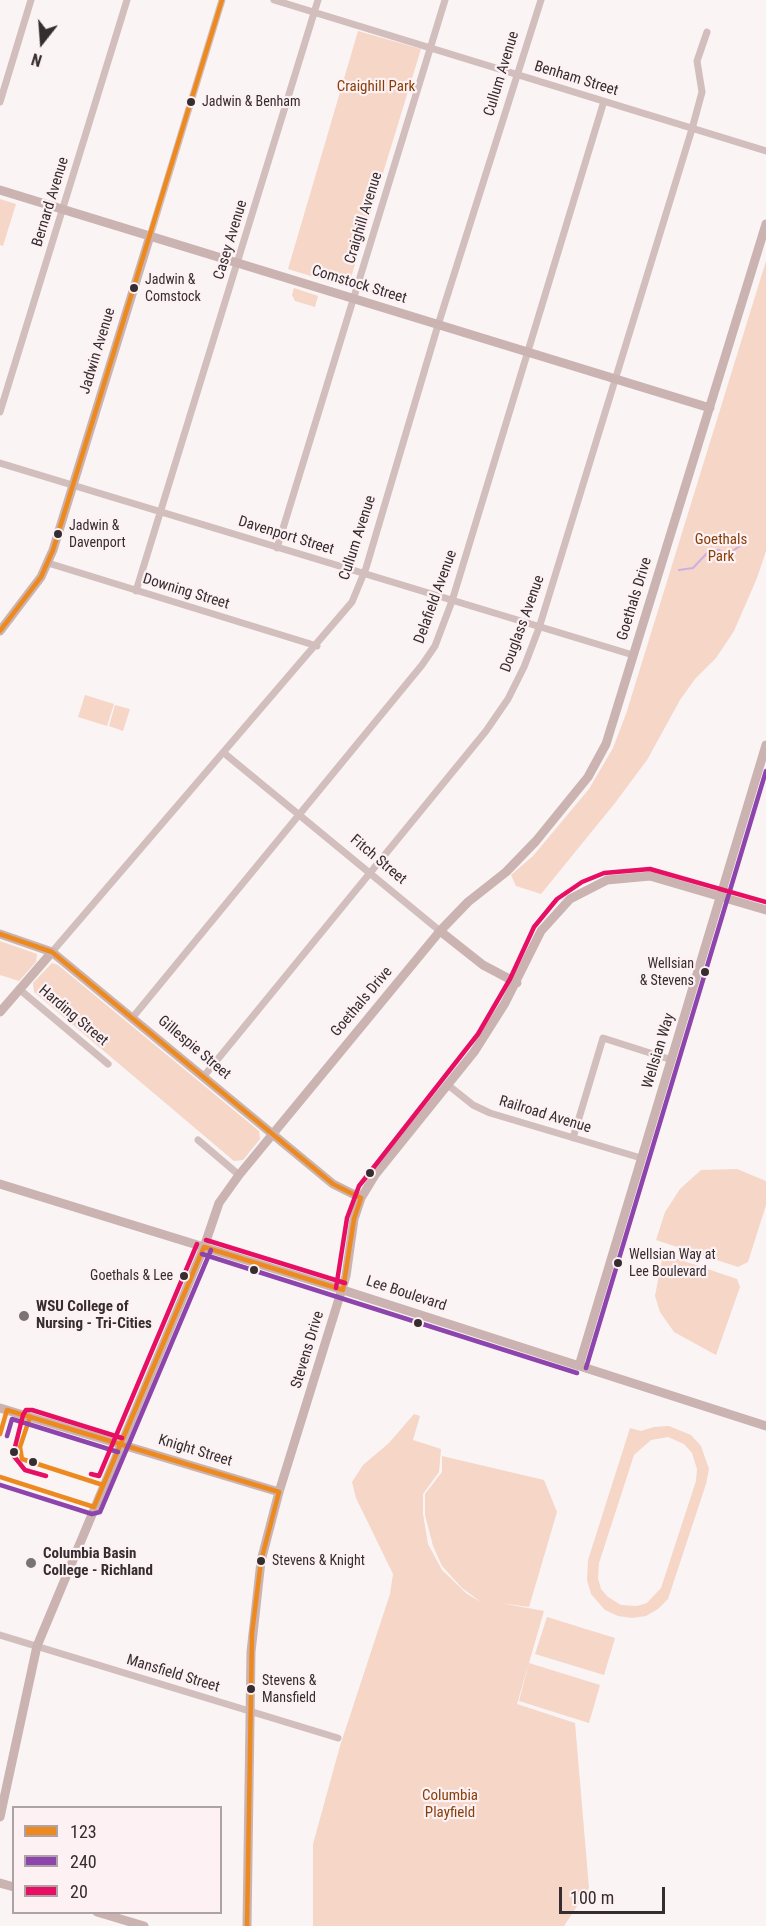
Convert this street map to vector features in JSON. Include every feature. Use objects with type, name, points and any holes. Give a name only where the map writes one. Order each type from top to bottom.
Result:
[{"type":"street","points":[[0,102],[31,0]]},
{"type":"street","name":"Bernard Avenue","points":[[0,411],[126,0]]},
{"type":"street","name":"Jadwin Avenue","points":[[0,631],[31,592],[48,563],[222,0]]},
{"type":"street","name":"Benham Street","points":[[274,0],[766,151]]},
{"type":"street","name":"Casey Avenue","points":[[136,591],[239,263],[318,0]]},
{"type":"street","name":"Craighill Avenue","points":[[277,548],[445,0]]},
{"type":"street","name":"Cullum Avenue","points":[[0,1012],[317,646],[352,602],[364,574],[438,325],[541,0]]},
{"type":"street","name":"Douglass Avenue","points":[[204,1076],[497,717],[520,676],[539,628],[692,129],[702,93],[697,61],[707,32]]},
{"type":"street","name":"Delafield Avenue","points":[[133,1017],[429,656],[452,601],[604,102]]},
{"type":"street","name":"Comstock Street","points":[[0,190],[710,408]]},
{"type":"street","name":"Goethals Drive","points":[[0,1817],[38,1646],[204,1247],[218,1205],[239,1175],[440,931],[468,902],[525,855],[588,777],[606,744],[766,224]]},
{"type":"street","name":"Davenport Street","points":[[0,463],[633,656]]},
{"type":"street","name":"Downing Street","points":[[48,563],[317,646]]},
{"type":"street","name":"Wellsian Way","points":[[579,1366],[766,745]]},
{"type":"street","name":"Fitch Street","points":[[224,753],[483,965],[517,983]]},
{"type":"street","name":"Stevens Drive","points":[[247,1926],[249,1711],[257,1590],[279,1492],[343,1290],[351,1252],[354,1219],[361,1198],[375,1175],[484,1038],[517,983],[546,923],[570,899],[597,884],[619,878],[650,876],[722,895],[766,910]]},
{"type":"street","name":"Gillespie Street","points":[[0,934],[52,952],[333,1184],[361,1198]]},
{"type":"street","name":"Harding Street","points":[[20,989],[108,1064]]},
{"type":"street","points":[[573,1138],[603,1038],[672,1060]]},
{"type":"street","name":"Railroad Avenue","points":[[448,1085],[489,1113],[641,1158]]},
{"type":"street","points":[[198,1140],[239,1175]]},
{"type":"street","name":"Lee Boulevard","points":[[0,1184],[343,1290],[766,1426]]},
{"type":"street","name":"Knight Street","points":[[0,1408],[279,1492]]},
{"type":"street","name":"Mansfield Street","points":[[0,1635],[338,1738]]},
{"type":"street","points":[[104,1914],[144,1926]]},
{"type":"green space","name":"Craighill Park","points":[[358,31],[421,49],[349,284],[343,286],[288,269]]},
{"type":"green space","points":[[0,199],[16,204],[3,246],[0,245]]},
{"type":"green space","name":"Goethals Park","points":[[766,261],[766,551],[757,578],[734,631],[716,658],[695,679],[680,700],[647,760],[615,803],[541,894],[516,886],[511,875],[533,856],[589,789],[613,748],[626,714]]},
{"type":"green space","points":[[294,288],[318,296],[315,307],[295,301],[292,295]]},
{"type":"green space","points":[[85,695],[114,704],[107,726],[78,717]]},
{"type":"green space","points":[[115,705],[130,709],[123,731],[109,726]]},
{"type":"green space","points":[[0,941],[37,954],[36,962],[19,981],[0,975]]},
{"type":"green space","points":[[52,963],[58,965],[259,1131],[260,1139],[243,1160],[234,1161],[34,992],[33,983]]},
{"type":"green space","points":[[737,1169],[766,1181],[766,1205],[748,1262],[738,1267],[656,1240],[665,1212],[680,1189],[701,1170]]},
{"type":"green space","points":[[663,1254],[737,1279],[740,1287],[716,1355],[674,1332],[660,1312],[655,1296]]},
{"type":"green space","name":"Columbia Playfield","points":[[414,1414],[420,1416],[413,1440],[441,1449],[439,1472],[423,1494],[423,1514],[428,1544],[442,1570],[467,1594],[481,1602],[462,1588],[442,1566],[433,1546],[425,1515],[425,1494],[442,1472],[442,1456],[544,1480],[557,1512],[529,1607],[500,1603],[544,1611],[517,1704],[575,1723],[589,1888],[564,1926],[313,1926],[313,1844],[340,1746],[390,1594],[393,1574],[356,1498],[352,1482],[363,1465],[389,1443]]},
{"type":"green space","points":[[669,1426],[691,1435],[701,1446],[709,1469],[668,1599],[646,1616],[632,1618],[618,1616],[605,1610],[591,1594],[587,1580],[588,1560],[630,1428],[641,1431]],"holes":[[[668,1437],[684,1444],[692,1453],[697,1469],[696,1481],[661,1588],[647,1603],[637,1606],[621,1605],[608,1597],[601,1589],[598,1578],[599,1563],[634,1455],[651,1440]]]},
{"type":"green space","points":[[547,1617],[615,1638],[604,1675],[535,1654]]},
{"type":"green space","points":[[529,1663],[600,1685],[589,1723],[519,1701]]},
{"type":"waterway","points":[[679,570],[693,568],[709,551],[719,550],[725,556],[743,544]]},
{"type":"waterway","points":[[705,555],[723,556]]},
{"type":"transit line","name":"123","points":[[0,631],[41,577],[53,550],[222,0]]},
{"type":"transit line","name":"240","points":[[586,1368],[766,771]]},
{"type":"transit line","name":"20","points":[[336,1288],[347,1218],[359,1186],[478,1034],[510,979],[534,927],[557,899],[582,882],[604,873],[650,869],[766,902]]},
{"type":"transit line","name":"123","points":[[0,934],[52,952],[333,1184],[361,1198]]},
{"type":"transit line","name":"123","points":[[343,1290],[354,1219],[361,1198]]},
{"type":"transit line","name":"20","points":[[206,1240],[345,1283]]},
{"type":"transit line","name":"20","points":[[91,1474],[99,1476],[197,1244]]},
{"type":"transit line","name":"123","points":[[204,1247],[343,1290]]},
{"type":"transit line","name":"123","points":[[0,1477],[94,1507],[204,1247]]},
{"type":"transit line","name":"240","points":[[0,1485],[92,1514],[100,1512],[211,1250]]},
{"type":"transit line","name":"240","points":[[202,1254],[577,1373]]},
{"type":"transit line","name":"123","points":[[0,1434],[7,1410],[279,1492]]},
{"type":"transit line","name":"20","points":[[46,1476],[25,1470],[13,1455],[26,1410],[122,1438]]},
{"type":"transit line","name":"123","points":[[30,1417],[20,1447],[22,1459],[103,1485]]},
{"type":"transit line","name":"240","points":[[7,1436],[12,1419],[118,1452]]},
{"type":"transit line","name":"123","points":[[247,1926],[252,1633],[261,1561],[279,1492]]},
{"type":"place","name":"Jadwin & Benham","points":[[191,102]]},
{"type":"place","name":"Jadwin & Comstock","points":[[134,288]]},
{"type":"place","name":"Jadwin & Davenport","points":[[58,534]]},
{"type":"place","name":"Wellsian & Stevens","points":[[705,972]]},
{"type":"place","name":"Wellsian Way at Lee Boulevard","points":[[618,1263]]},
{"type":"place","name":"Goethals & Lee","points":[[184,1276]]},
{"type":"place","name":"WSU College of Nursing - Tri-Cities","points":[[24,1316]]},
{"type":"place","name":"Stevens & Knight","points":[[261,1561]]},
{"type":"place","name":"Columbia Basin College - Richland","points":[[31,1563]]},
{"type":"place","name":"Stevens & Mansfield","points":[[251,1689]]}]
